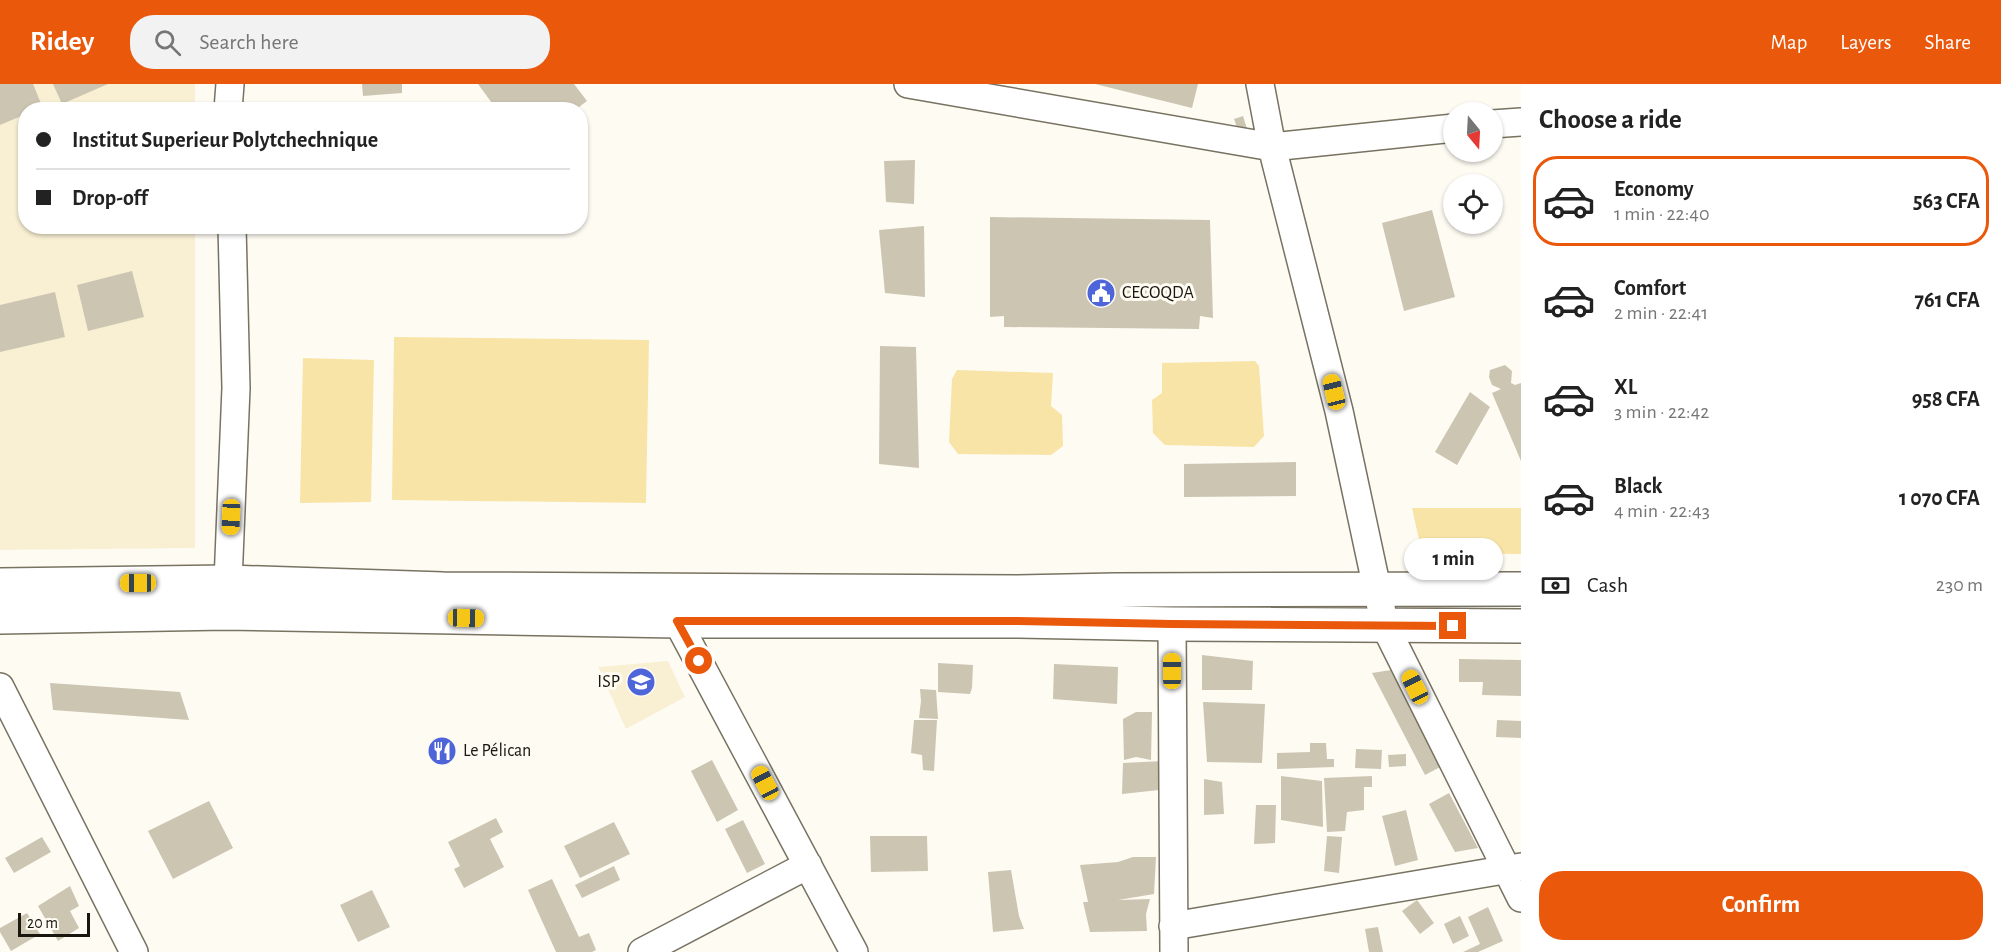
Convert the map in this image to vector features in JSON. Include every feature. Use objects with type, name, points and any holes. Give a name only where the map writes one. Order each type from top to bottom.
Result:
[{"type":"main road","points":[[0,585],[227,598]]},
{"type":"main road","points":[[0,617],[227,598],[443,589],[675,605],[1018,621],[1521,626]]},
{"type":"main road","points":[[675,605],[1018,592],[1521,590]]},
{"type":"street","points":[[229,102],[230,84]]},
{"type":"street","points":[[909,84],[1272,147],[1443,129]]},
{"type":"street","points":[[1260,84],[1272,147],[1338,411],[1385,626],[1514,869],[1521,898]]},
{"type":"street","points":[[1503,123],[1521,122]]},
{"type":"street","points":[[227,598],[236,388],[231,234]]},
{"type":"street","points":[[675,605],[854,952]]},
{"type":"street","points":[[1172,624],[1174,939],[1514,869]]},
{"type":"street","points":[[0,687],[134,952]]},
{"type":"street","points":[[642,952],[808,865]]},
{"type":"shaded area","points":[[0,84],[195,84],[195,102],[18,102],[18,234],[195,234],[195,548],[0,550]]},
{"type":"shaded area","points":[[394,337],[649,340],[646,503],[392,500]]},
{"type":"shaded area","points":[[303,358],[374,360],[371,502],[300,503]]},
{"type":"shaded area","points":[[1255,361],[1259,366],[1264,436],[1254,447],[1165,445],[1153,433],[1152,400],[1162,393],[1162,363]]},
{"type":"shaded area","points":[[957,370],[1053,373],[1051,406],[1062,415],[1063,446],[1051,455],[958,454],[949,442],[952,379]]},
{"type":"shaded area","points":[[1412,508],[1521,508],[1521,554],[1422,553]]},
{"type":"shaded area","name":"ISP","points":[[668,661],[685,697],[626,729],[598,667]]},
{"type":"building","points":[[0,84],[33,84],[40,102],[18,102],[18,117],[0,125]]},
{"type":"building","points":[[53,84],[108,84],[67,102],[61,102]]},
{"type":"building","points":[[362,84],[402,84],[402,93],[363,96]]},
{"type":"building","points":[[478,84],[574,84],[587,101],[586,102],[491,102]]},
{"type":"building","points":[[1095,84],[1198,84],[1192,108]]},
{"type":"building","points":[[1243,116],[1249,135],[1241,139],[1234,119]]},
{"type":"building","points":[[915,160],[914,204],[886,202],[884,161]]},
{"type":"building","points":[[1432,210],[1455,297],[1404,311],[1382,223]]},
{"type":"building","points":[[990,217],[1210,220],[1213,318],[1200,316],[1199,329],[1004,327],[1004,316],[990,317]]},
{"type":"building","points":[[924,226],[925,297],[885,293],[879,230]]},
{"type":"building","points":[[132,271],[144,317],[88,331],[77,285]]},
{"type":"building","points":[[55,292],[65,337],[0,352],[0,305]]},
{"type":"building","points":[[880,346],[916,347],[919,468],[879,464]]},
{"type":"building","points":[[1505,365],[1512,371],[1511,383],[1515,385],[1521,383],[1521,461],[1492,393],[1501,389],[1492,385],[1489,377],[1490,370]]},
{"type":"building","points":[[1470,392],[1490,407],[1457,465],[1435,452]]},
{"type":"building","points":[[1296,462],[1296,496],[1184,497],[1184,464]]},
{"type":"building","points":[[1202,655],[1253,661],[1252,690],[1202,690]]},
{"type":"building","points":[[1459,659],[1521,660],[1521,696],[1482,695],[1483,682],[1459,682]]},
{"type":"building","points":[[938,663],[973,665],[970,694],[938,692]]},
{"type":"building","points":[[1054,664],[1118,667],[1117,704],[1053,699]]},
{"type":"building","points":[[1391,670],[1442,766],[1425,775],[1372,673]]},
{"type":"building","points":[[50,683],[180,692],[189,720],[53,710]]},
{"type":"building","points":[[920,689],[936,690],[938,719],[919,718]]},
{"type":"building","points":[[1203,702],[1265,704],[1262,763],[1207,762]]},
{"type":"building","points":[[1136,712],[1152,712],[1151,760],[1136,757],[1124,760],[1123,719]]},
{"type":"building","points":[[914,720],[937,720],[934,771],[923,770],[922,755],[911,753]]},
{"type":"building","points":[[1497,720],[1521,721],[1521,738],[1496,737]]},
{"type":"building","points":[[1310,743],[1326,743],[1327,759],[1334,759],[1334,767],[1277,769],[1277,753],[1310,752]]},
{"type":"building","points":[[1356,749],[1382,750],[1381,769],[1355,768]]},
{"type":"building","points":[[1406,754],[1406,766],[1389,767],[1388,755]]},
{"type":"building","points":[[712,760],[738,810],[717,822],[691,771]]},
{"type":"building","points":[[1163,761],[1159,790],[1122,794],[1123,763]]},
{"type":"building","points":[[1281,776],[1322,781],[1323,827],[1281,820]]},
{"type":"building","points":[[1372,776],[1372,787],[1364,787],[1364,810],[1347,812],[1345,831],[1327,832],[1324,778]]},
{"type":"building","points":[[1204,779],[1222,782],[1224,814],[1204,815]]},
{"type":"building","points":[[1449,793],[1478,848],[1455,852],[1429,804]]},
{"type":"building","points":[[209,801],[233,848],[173,879],[148,831]]},
{"type":"building","points":[[1256,805],[1276,805],[1275,843],[1254,844]]},
{"type":"building","points":[[1406,810],[1418,860],[1395,866],[1382,816]]},
{"type":"building","points":[[496,818],[503,832],[490,839],[504,867],[464,888],[454,869],[460,866],[448,842]]},
{"type":"building","points":[[743,820],[765,864],[747,873],[725,829]]},
{"type":"building","points":[[614,822],[630,854],[580,878],[564,846]]},
{"type":"building","points":[[870,836],[927,836],[928,871],[871,872]]},
{"type":"building","points":[[1327,836],[1342,837],[1339,873],[1324,871]]},
{"type":"building","points":[[42,837],[51,852],[14,873],[5,858]]},
{"type":"building","points":[[1133,857],[1156,857],[1154,894],[1118,900],[1150,899],[1146,914],[1147,931],[1090,932],[1083,902],[1088,902],[1080,865],[1118,862]]},
{"type":"building","points":[[614,866],[620,880],[582,898],[575,885]]},
{"type":"building","points":[[1011,870],[1019,916],[1024,929],[993,932],[988,872]]},
{"type":"building","points":[[552,879],[579,937],[589,933],[596,950],[556,952],[528,890]]},
{"type":"building","points":[[70,886],[79,906],[70,911],[79,928],[58,941],[38,906]]},
{"type":"building","points":[[372,890],[390,927],[358,942],[340,905]]},
{"type":"building","points":[[1417,900],[1434,923],[1420,934],[1402,911]]},
{"type":"building","points":[[1488,907],[1503,941],[1478,952],[1463,952],[1480,944],[1468,917]]},
{"type":"building","points":[[27,913],[40,934],[11,951],[0,928]]},
{"type":"building","points":[[1460,916],[1469,936],[1453,944],[1444,924]]},
{"type":"building","points":[[1378,927],[1383,952],[1369,952],[1365,929]]},
{"type":"place","name":"CECOQDA","points":[[1101,293]]},
{"type":"place","name":"ISP","points":[[641,682]]},
{"type":"place","name":"Le Pélican","points":[[442,751]]},
{"type":"route","points":[[699,661],[677,621],[1018,621],[1453,626]]}]
